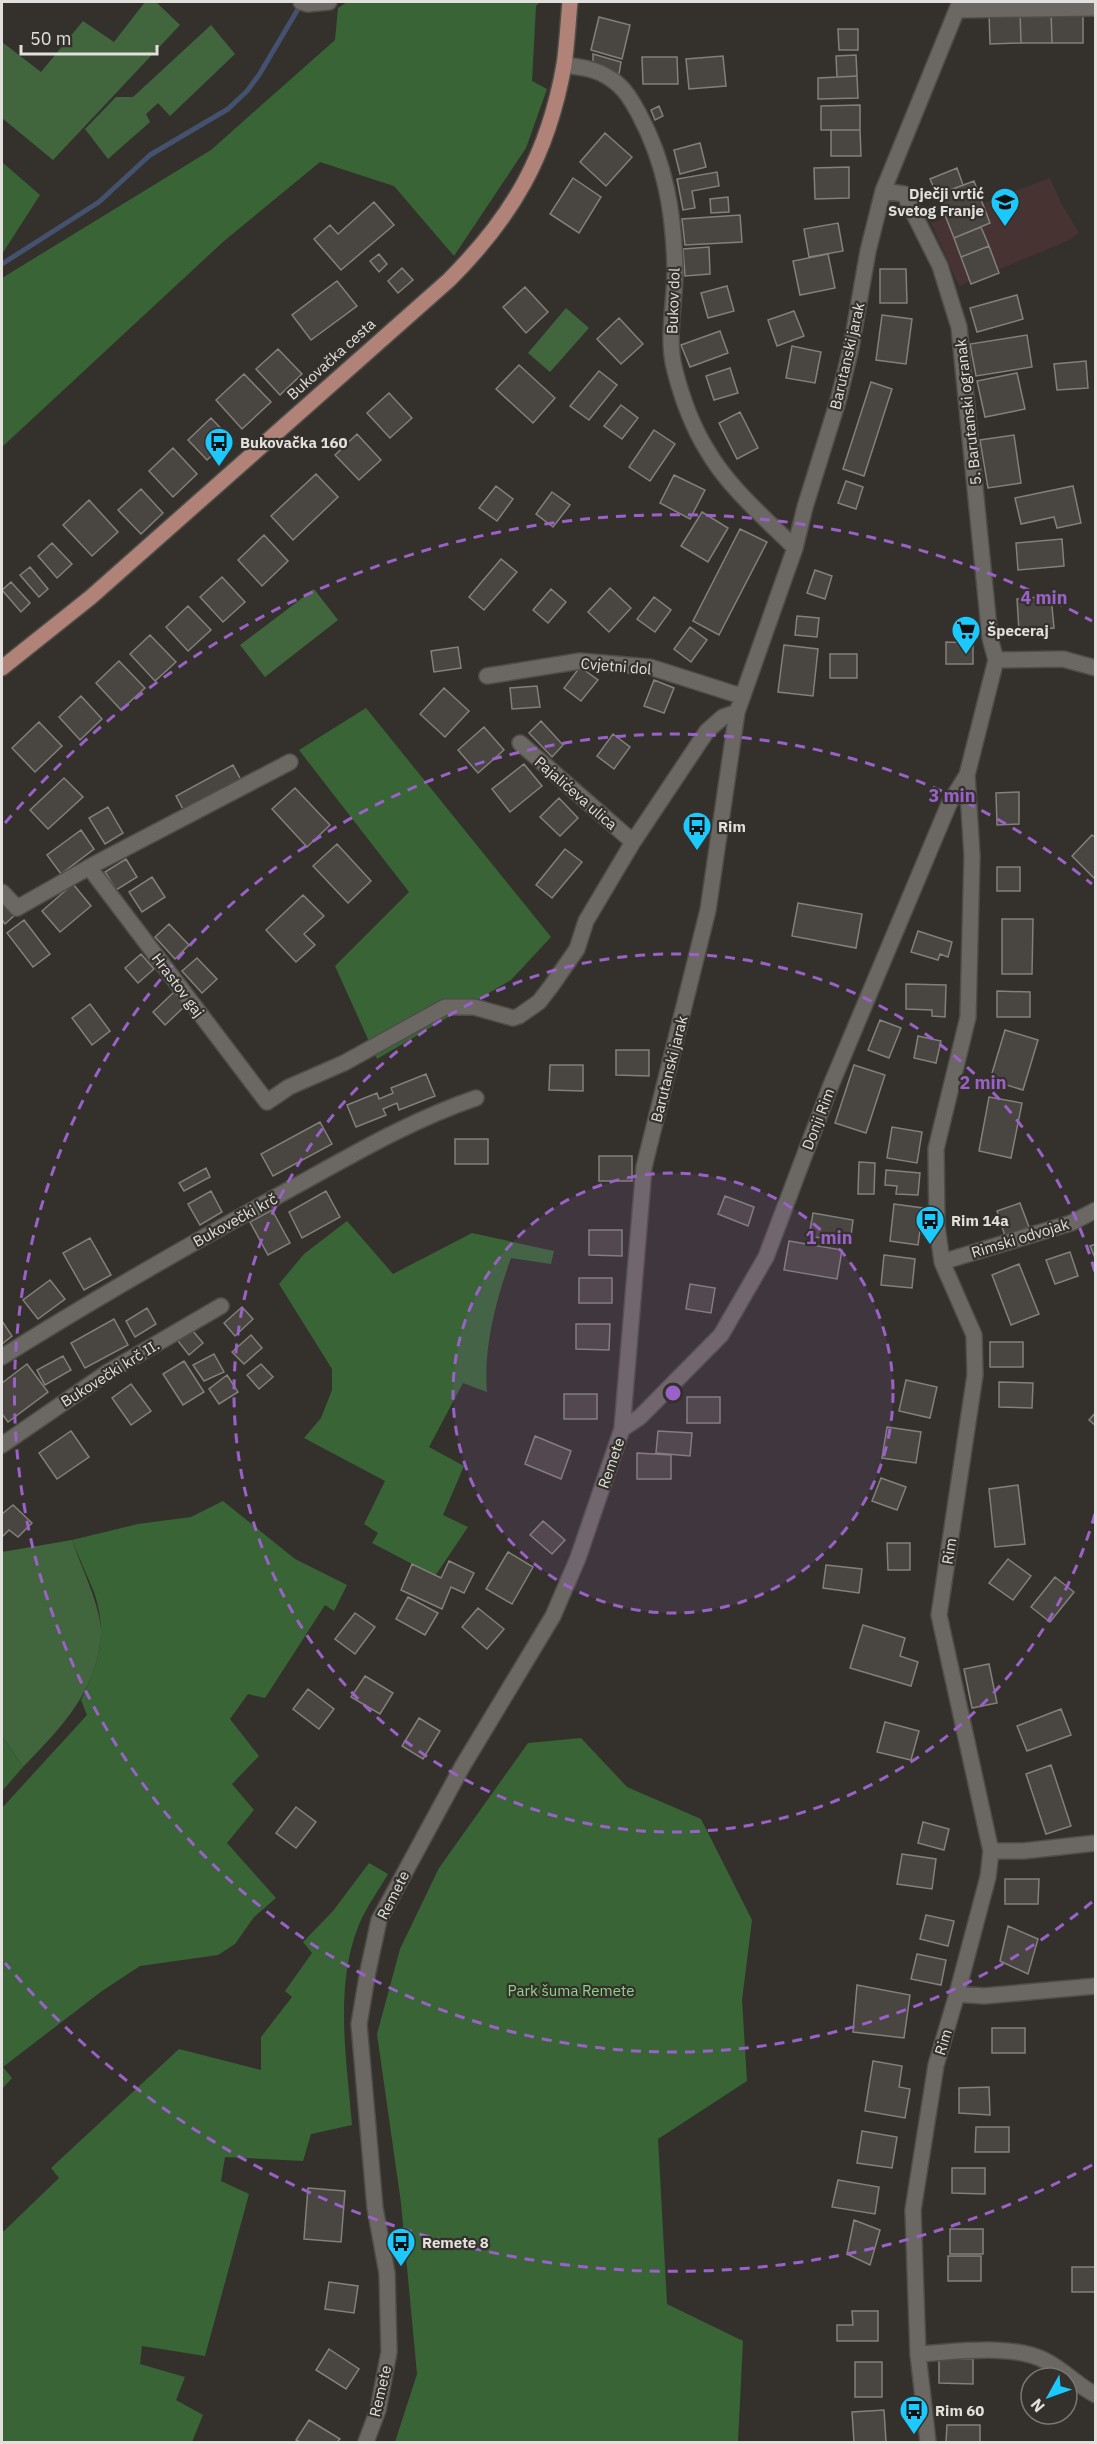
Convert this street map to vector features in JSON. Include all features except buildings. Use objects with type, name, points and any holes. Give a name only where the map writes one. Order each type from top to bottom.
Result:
[{"type":"main road","name":"Bukovačka cesta","points":[[2,668],[91,597],[461,267],[499,223],[524,187],[546,136],[564,65],[570,2]]},
{"type":"street","points":[[305,3],[329,2]]},
{"type":"street","points":[[958,5],[1095,8]]},
{"type":"street","name":"Barutanski jarak","points":[[622,1429],[644,1167],[708,910],[737,712],[795,548],[805,507],[838,401],[851,348],[868,251],[883,191],[958,5]]},
{"type":"street","name":"Bukov dol","points":[[564,65],[587,68],[612,79],[629,97],[653,141],[670,198],[675,272],[671,332],[674,369],[693,424],[708,453],[739,490],[795,548]]},
{"type":"street","name":"5. Barutanski ogranak","points":[[883,191],[904,194],[940,266],[959,327],[990,638],[996,660]]},
{"type":"street","points":[[996,660],[1063,659],[1095,668]]},
{"type":"street","name":"Rim","points":[[928,2442],[918,2354],[913,2210],[936,2065],[988,1877],[992,1851],[939,1615],[975,1375],[974,1335],[942,1262],[937,1226],[936,1149],[968,1017],[972,856],[967,775],[996,660]]},
{"type":"street","name":"Cvjetni dol","points":[[487,676],[580,661],[650,667],[741,696]]},
{"type":"street","points":[[633,842],[707,731],[723,717],[737,712]]},
{"type":"street","name":"Pajalićeva ulica","points":[[520,743],[633,842]]},
{"type":"street","points":[[2,891],[17,908],[89,867],[290,762]]},
{"type":"street","name":"Donji Rim","points":[[622,1429],[640,1417],[721,1335],[766,1257],[831,1085],[949,804],[967,775]]},
{"type":"street","name":"Hrastov gaj","points":[[89,867],[267,1102],[289,1087],[344,1063],[445,1007],[474,1007],[513,1018],[528,1010],[539,1002],[577,949],[586,921],[633,842]]},
{"type":"street","name":"Bukovečki krč","points":[[2,1357],[145,1269],[328,1168],[434,1112],[476,1098]]},
{"type":"street","name":"Rimski odvojak","points":[[942,1262],[1071,1223],[1095,1210]]},
{"type":"street","name":"Bukovečki krč II.","points":[[2,1445],[108,1372],[221,1306]]},
{"type":"street","name":"Remete","points":[[366,2442],[378,2410],[389,2352],[387,2272],[375,2208],[359,2024],[379,1920],[462,1767],[553,1616],[578,1558],[622,1429]]},
{"type":"street","points":[[992,1851],[1023,1851],[1095,1843]]},
{"type":"street","points":[[957,1994],[984,1996],[1095,1986]]},
{"type":"street","points":[[918,2354],[995,2351],[1029,2354],[1047,2362],[1095,2395]]},
{"type":"shaded area","name":"Dječji vrtić Svetog Franje","points":[[1050,178],[1061,203],[1079,233],[1067,241],[959,286],[931,223]]},
{"type":"green space","points":[[145,2],[156,2],[180,25],[53,160],[2,118],[2,42],[41,72],[83,21],[114,42]]},
{"type":"green space","points":[[347,2],[540,2],[536,6],[532,81],[547,89],[526,148],[454,256],[394,186],[320,162],[224,241],[2,447],[2,278],[211,150],[335,40],[338,8]]},
{"type":"green space","points":[[211,25],[235,54],[170,116],[158,103],[146,114],[150,122],[108,159],[85,129],[116,97],[133,97]]},
{"type":"green space","points":[[2,162],[40,195],[2,254]]},
{"type":"green space","points":[[566,308],[589,328],[550,372],[528,353]]},
{"type":"green space","points":[[314,589],[338,620],[265,677],[240,645]]},
{"type":"green space","points":[[366,708],[551,937],[511,980],[377,1059],[335,966],[409,892],[299,750]]},
{"type":"green space","points":[[347,1221],[393,1274],[472,1233],[554,1251],[551,1264],[511,1258],[492,1324],[487,1358],[487,1392],[463,1383],[429,1447],[464,1466],[443,1515],[468,1527],[435,1576],[372,1543],[378,1533],[364,1524],[385,1481],[304,1438],[321,1418],[332,1390],[332,1369],[279,1284],[304,1254]]},
{"type":"green space","points":[[223,1501],[295,1559],[347,1585],[334,1611],[325,1605],[265,1698],[248,1694],[230,1719],[259,1756],[232,1784],[254,1810],[227,1843],[276,1898],[254,1917],[235,1944],[218,1955],[140,1966],[102,1991],[3,2067],[12,2078],[2,2089],[2,1808],[87,1715],[81,1700],[93,1673],[100,1648],[98,1607],[72,1540],[138,1524],[191,1517]]},
{"type":"green space","points":[[72,1540],[93,1594],[99,1617],[101,1633],[99,1650],[95,1667],[80,1699],[59,1728],[23,1767],[2,1736],[2,1552]]},
{"type":"green space","points":[[2,1736],[23,1767],[2,1791]]},
{"type":"green space","name":"Park šuma Remete","points":[[581,1738],[627,1787],[701,1819],[752,1920],[742,2000],[747,2081],[658,2139],[667,2304],[743,2341],[738,2442],[395,2442],[417,2374],[401,2203],[377,2034],[400,1949],[439,1868],[528,1743]]},
{"type":"green space","points":[[369,1863],[388,1874],[358,1927],[346,1975],[345,2051],[352,2125],[311,2134],[303,2161],[225,2157],[221,2181],[249,2194],[205,2356],[142,2346],[140,2364],[185,2377],[176,2400],[203,2415],[192,2442],[2,2442],[2,2231],[59,2178],[51,2168],[179,2049],[261,2070],[261,2037],[292,1997],[285,1991],[312,1953],[303,1942],[333,1911]]},
{"type":"waterway","points":[[2,264],[99,202],[150,155],[228,109],[247,91],[259,75],[301,4]]},
{"type":"place","name":"Dječji vrtić Svetog Franje","points":[[1005,228]]},
{"type":"place","name":"Bukovačka 160","points":[[219,468]]},
{"type":"place","name":"Špeceraj","points":[[966,656]]},
{"type":"place","name":"Rim","points":[[697,852]]},
{"type":"place","name":"Rim 14a","points":[[930,1246]]},
{"type":"place","name":"Remete 8","points":[[401,2268]]},
{"type":"place","name":"Rim 60","points":[[914,2436]]}]
